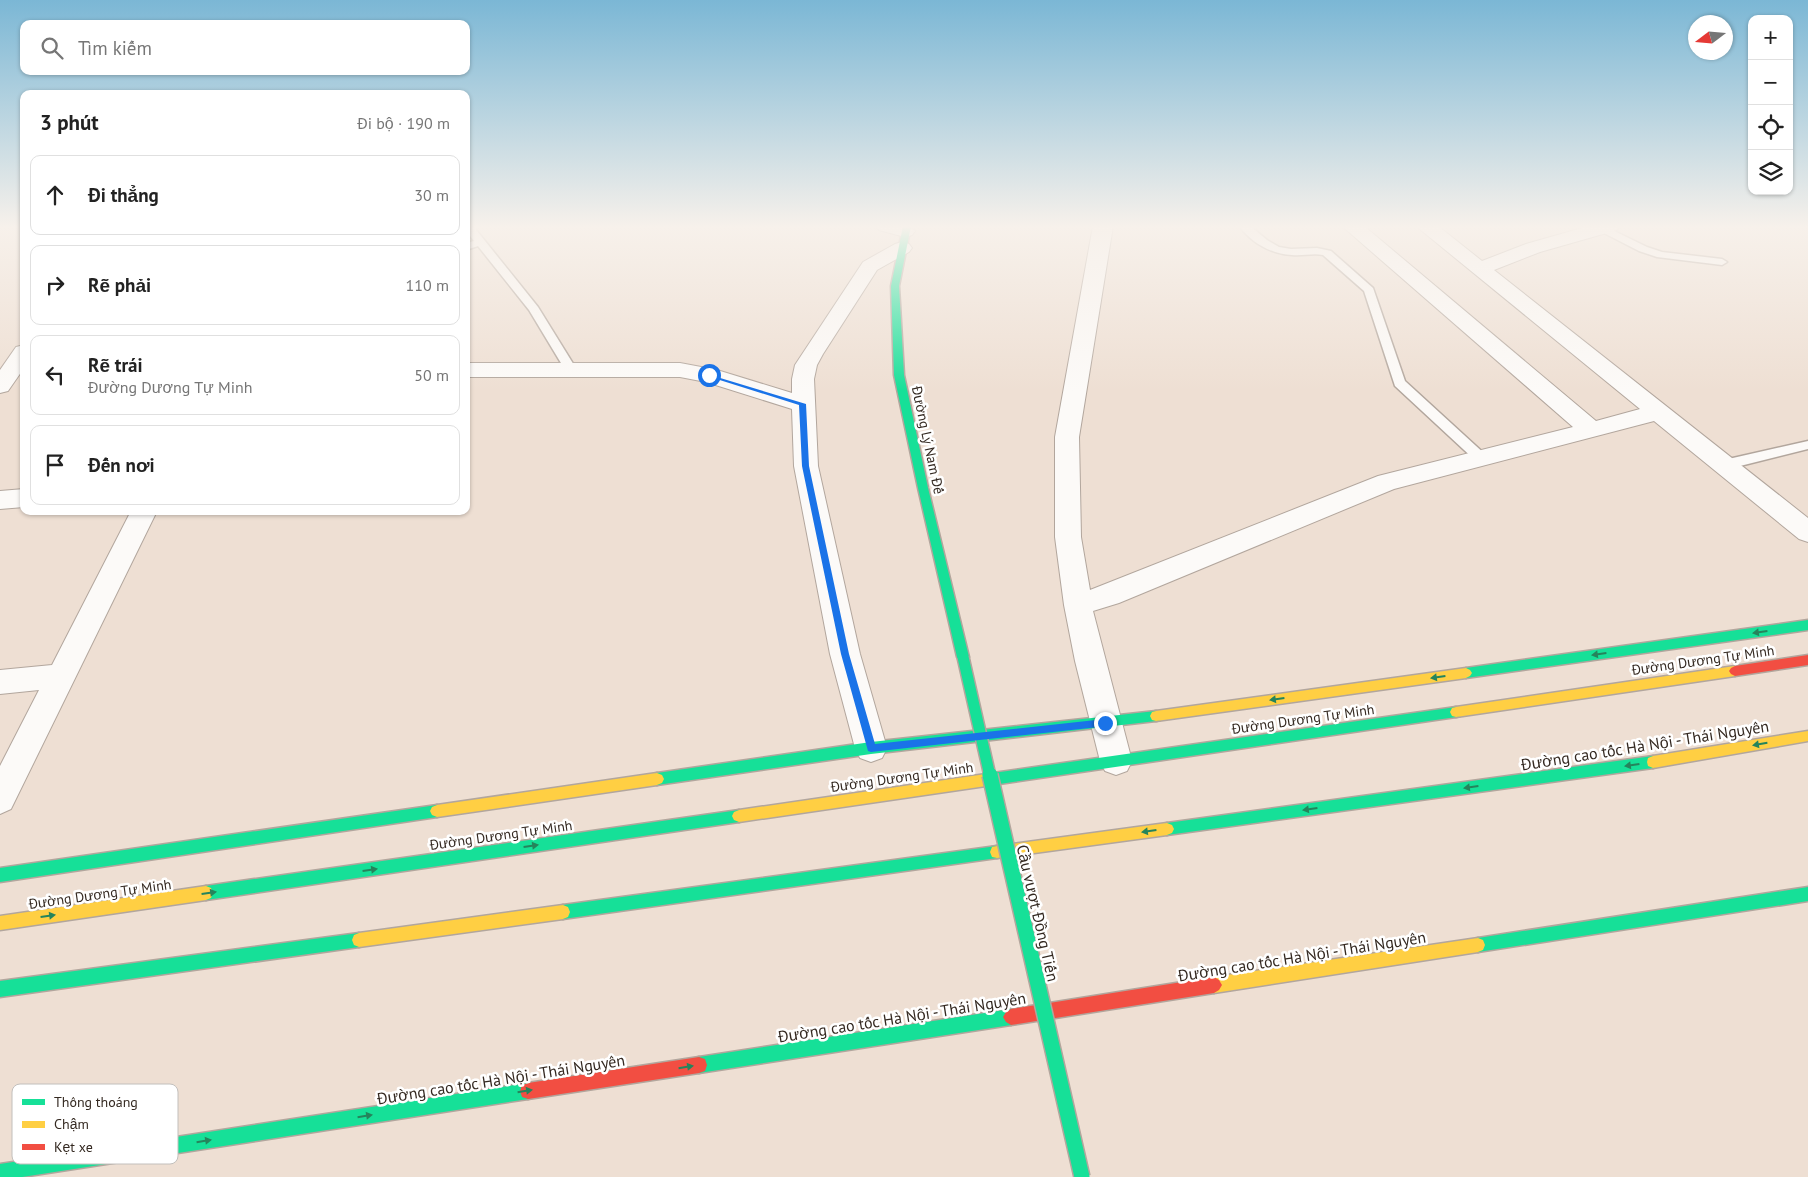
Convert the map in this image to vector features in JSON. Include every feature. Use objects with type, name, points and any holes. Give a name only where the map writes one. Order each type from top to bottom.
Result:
[{"type":"main road","name":"Đường Lý Nam Đế","points":[[896,281],[900,375],[923,488],[963,657]]},
{"type":"main road","name":"Đường Dương Tự Minh","points":[[0,875],[871,748],[1105,723],[1808,625]]},
{"type":"main road","name":"Cầu vượt Đồng Tiến","points":[[963,657],[1082,1177]]},
{"type":"main road","name":"Đường Dương Tự Minh","points":[[0,923],[1808,660]]},
{"type":"main road","name":"Đường cao tốc Hà Nội - Thái Nguyên","points":[[0,989],[1680,758],[1808,736]]},
{"type":"main road","name":"Đường cao tốc Hà Nội - Thái Nguyên","points":[[178,1145],[1808,894]]},
{"type":"main road","name":"Đường cao tốc Hà Nội - Thái Nguyên","points":[[0,1172],[52,1164]]},
{"type":"street","points":[[860,281],[806,365],[803,378],[802,404],[806,466],[845,654],[871,748]]},
{"type":"street","points":[[1094,281],[1067,438],[1068,538],[1078,605],[1105,723],[1116,761]]},
{"type":"street","points":[[1417,281],[1592,430]]},
{"type":"street","points":[[1495,281],[1808,532]]},
{"type":"street","points":[[0,386],[20,358]]},
{"type":"street","points":[[470,370],[680,370],[709,375],[802,404]]},
{"type":"street","points":[[1078,605],[1109,595],[1263,534],[1387,482],[1659,412]]},
{"type":"street","points":[[0,500],[20,498]]},
{"type":"street","points":[[0,799],[142,515]]},
{"type":"street","points":[[0,682],[63,676]]},
{"type":"lane","points":[[511,281],[534,310],[571,370]]},
{"type":"lane","points":[[1359,281],[1369,290],[1399,383],[1482,459]]},
{"type":"lane","points":[[1724,465],[1808,445]]},
{"type":"traffic: fast","points":[[896,281],[899,375],[923,488],[963,657]]},
{"type":"traffic: fast","points":[[1466,673],[1808,625]]},
{"type":"traffic: fast","points":[[963,657],[1082,1177]]},
{"type":"traffic: fast","points":[[986,780],[1456,712]]},
{"type":"traffic: fast","points":[[657,779],[871,748],[1156,716]]},
{"type":"traffic: fast","points":[[1167,829],[1653,762]]},
{"type":"traffic: fast","points":[[0,875],[437,811]]},
{"type":"traffic: fast","points":[[206,893],[739,816]]},
{"type":"traffic: fast","points":[[563,912],[997,852]]},
{"type":"traffic: fast","points":[[1478,945],[1808,894]]},
{"type":"traffic: fast","points":[[0,989],[359,940]]},
{"type":"traffic: fast","points":[[699,1065],[1011,1017]]},
{"type":"traffic: fast","points":[[178,1145],[528,1091]]},
{"type":"traffic: fast","points":[[0,1172],[52,1164]]},
{"type":"traffic: slow","points":[[1456,712],[1735,671]]},
{"type":"traffic: slow","points":[[1156,716],[1466,673]]},
{"type":"traffic: slow","points":[[1653,762],[1808,736]]},
{"type":"traffic: slow","points":[[437,811],[657,779]]},
{"type":"traffic: slow","points":[[739,816],[986,780]]},
{"type":"traffic: slow","points":[[997,852],[1167,829]]},
{"type":"traffic: slow","points":[[0,923],[206,893]]},
{"type":"traffic: slow","points":[[359,940],[563,912]]},
{"type":"traffic: slow","points":[[1214,985],[1478,945]]},
{"type":"traffic: jam","points":[[1735,671],[1808,660]]},
{"type":"traffic: jam","points":[[1011,1017],[1214,985]]},
{"type":"traffic: jam","points":[[528,1091],[699,1065]]},
{"type":"route","points":[[709,375],[802,404],[806,466],[845,654],[871,748],[1105,723]]}]
